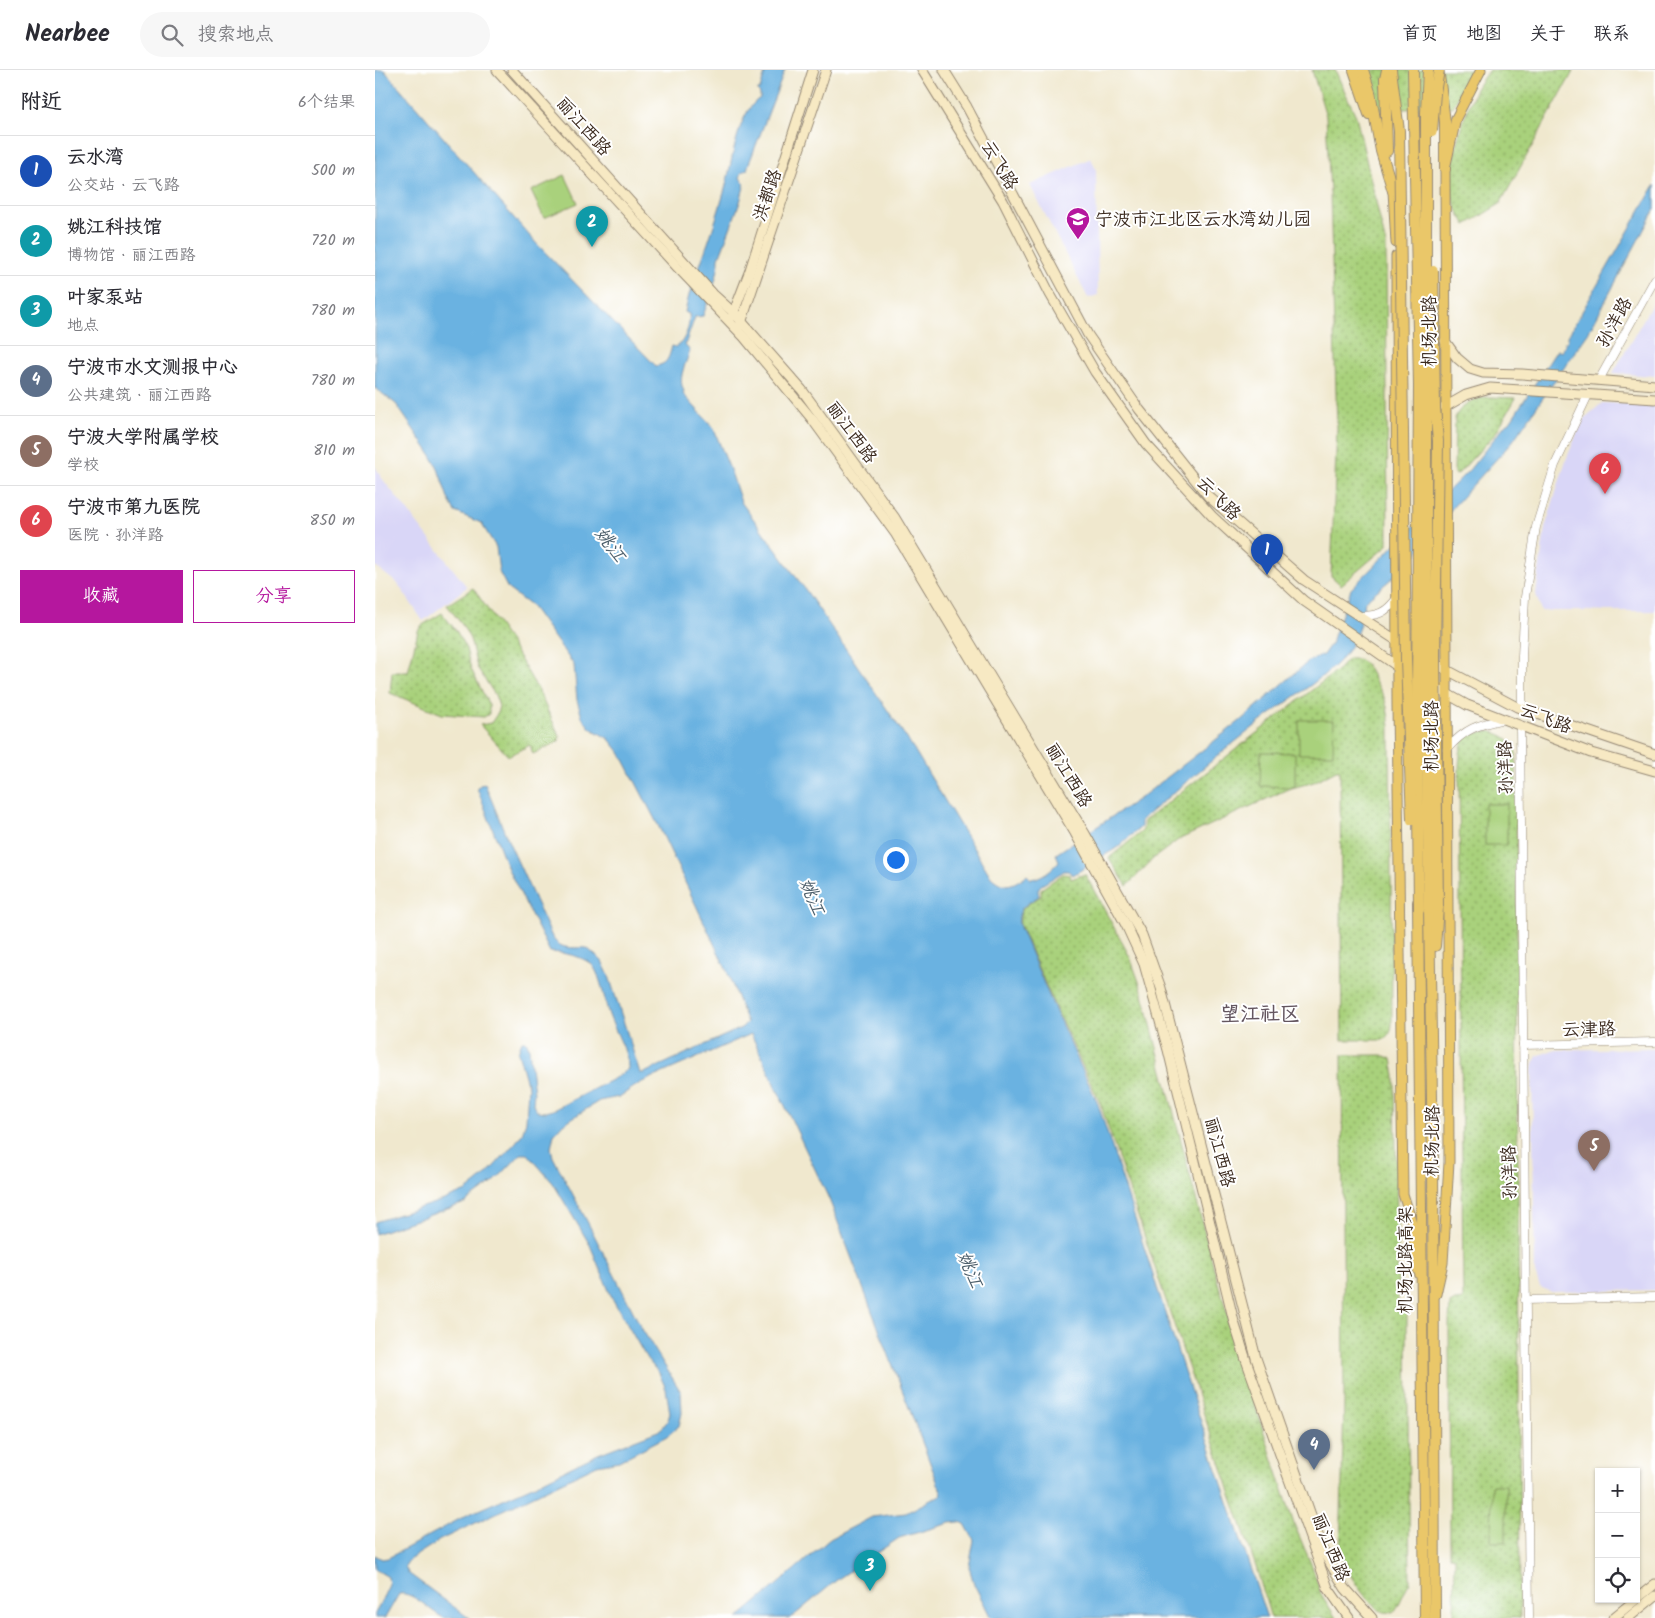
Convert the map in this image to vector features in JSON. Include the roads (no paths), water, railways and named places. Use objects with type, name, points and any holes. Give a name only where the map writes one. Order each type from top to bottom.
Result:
[{"type":"highway","points":[[1353,70],[1393,191]]},
{"type":"highway","points":[[1363,70],[1370,92],[1381,151]]},
{"type":"highway","points":[[1387,70],[1385,79],[1386,145],[1393,191]]},
{"type":"highway","points":[[1391,70],[1399,131]]},
{"type":"highway","points":[[1399,70],[1405,659],[1413,861],[1429,909]]},
{"type":"highway","name":"机场北路","points":[[1413,70],[1419,386],[1417,700],[1429,909]]},
{"type":"highway","name":"机场北路","points":[[1428,70],[1426,113],[1426,670],[1429,909]]},
{"type":"highway","points":[[1429,909],[1438,441],[1435,375],[1432,126],[1439,70]]},
{"type":"highway","points":[[1439,70],[1445,122],[1445,169]]},
{"type":"highway","name":"机场北路高架","points":[[1429,909],[1434,1302],[1430,1613]]},
{"type":"highway","name":"机场北路高架","points":[[1429,909],[1421,1278],[1430,1613]]},
{"type":"main road","name":"丽江西路","points":[[497,70],[730,323],[740,327]]},
{"type":"main road","name":"丽江西路","points":[[511,70],[713,294],[734,313],[740,327],[812,419],[895,533],[1142,935],[1161,988],[1256,1358],[1325,1555],[1345,1588],[1372,1618]]},
{"type":"main road","name":"洪都路","points":[[730,323],[751,270],[813,70]]},
{"type":"main road","name":"洪都路","points":[[740,327],[826,70]]},
{"type":"main road","name":"云飞路","points":[[922,70],[1003,201],[1049,294],[1095,372],[1146,444],[1212,516],[1304,601],[1397,666],[1467,705],[1591,753],[1655,771]]},
{"type":"main road","name":"云飞路","points":[[944,70],[967,107],[1088,335],[1139,409],[1208,496],[1304,580],[1397,642],[1446,670],[1522,708],[1655,754]]},
{"type":"main road","name":"机场北路","points":[[1434,1302],[1443,1263],[1449,1162],[1445,169],[1456,118],[1481,70]]},
{"type":"main road","name":"机场北路","points":[[1393,191],[1396,241],[1397,666],[1403,1194],[1413,1226],[1415,1262],[1421,1278]]},
{"type":"main road","points":[[1445,341],[1457,358],[1470,368],[1483,373],[1522,374],[1655,385]]},
{"type":"main road","points":[[1445,407],[1466,395],[1490,388],[1655,399]]},
{"type":"main road","name":"丽江西路","points":[[1097,864],[1144,964],[1168,1050],[1234,1322],[1245,1360],[1325,1581],[1349,1618]]},
{"type":"main road","points":[[1613,1618],[1655,1584]]},
{"type":"main road","points":[[1628,1618],[1655,1596]]},
{"type":"street","name":"孙洋路","points":[[1599,380],[1655,279]]},
{"type":"street","points":[[1522,708],[1525,597],[1536,527],[1555,465],[1589,394]]},
{"type":"street","points":[[1359,616],[1379,614],[1389,608],[1397,598]]},
{"type":"street","points":[[1447,749],[1459,736],[1474,726],[1504,719]]},
{"type":"street","name":"孙洋路","points":[[1520,725],[1529,1618]]},
{"type":"street","name":"云津路","points":[[1523,1043],[1655,1038]]},
{"type":"street","name":"云津路","points":[[1523,1043],[1655,1042]]},
{"type":"street","points":[[1525,1300],[1655,1297]]},
{"type":"water","name":"姚江","points":[[375,70],[384,70],[536,243],[656,366],[666,362],[672,346],[676,347],[679,345],[687,332],[689,314],[685,312],[689,295],[721,202],[741,126],[752,105],[760,98],[760,94],[757,91],[760,89],[766,70],[785,70],[747,170],[742,172],[740,178],[745,183],[740,202],[719,258],[716,279],[703,316],[695,317],[685,345],[690,351],[681,381],[683,394],[713,427],[741,502],[805,589],[912,746],[991,877],[1005,885],[1009,885],[1027,875],[1031,879],[1046,873],[1059,861],[1056,854],[1143,796],[1240,721],[1309,661],[1323,655],[1332,642],[1351,589],[1470,469],[1505,425],[1510,422],[1557,350],[1561,352],[1568,336],[1655,185],[1655,209],[1587,335],[1512,442],[1453,507],[1409,564],[1365,601],[1358,630],[1343,657],[1324,675],[1269,715],[1170,795],[1141,820],[1141,827],[1113,851],[1073,875],[1068,871],[1064,871],[1040,886],[1038,890],[1039,896],[1026,904],[1019,914],[1019,925],[1098,1104],[1182,1365],[1267,1618],[991,1618],[974,1584],[969,1567],[974,1540],[965,1524],[959,1522],[899,1538],[838,1579],[791,1618],[738,1618],[830,1539],[872,1517],[906,1513],[942,1494],[829,1199],[751,1034],[640,1083],[619,1097],[599,1101],[563,1124],[554,1134],[551,1148],[553,1157],[642,1329],[681,1392],[682,1413],[679,1426],[667,1436],[619,1461],[597,1465],[440,1540],[409,1560],[405,1566],[408,1573],[469,1618],[445,1618],[417,1599],[405,1594],[399,1594],[385,1618],[375,1618],[375,1614],[389,1585],[388,1577],[375,1569],[375,1555],[382,1559],[388,1558],[467,1515],[535,1485],[598,1454],[658,1431],[668,1420],[670,1413],[666,1389],[659,1373],[647,1359],[612,1298],[590,1245],[553,1183],[528,1154],[521,1154],[494,1182],[465,1203],[375,1234],[375,1222],[466,1191],[486,1175],[516,1142],[522,1134],[526,1121],[528,1087],[518,1052],[522,1041],[526,1041],[529,1048],[534,1093],[533,1104],[537,1111],[553,1110],[615,1078],[628,1069],[626,1056],[609,1015],[597,973],[587,961],[566,954],[550,952],[508,869],[477,788],[485,784],[507,838],[552,937],[563,946],[587,948],[602,961],[609,976],[640,1073],[644,1073],[741,1028],[747,1023],[727,971],[660,829],[621,754],[609,739],[590,728],[582,717],[577,700],[574,665],[532,607],[508,589],[499,572],[496,547],[481,523],[455,512],[437,466],[429,452],[396,404],[375,388]]},
{"type":"place","name":"宁波市江北区云水湾幼儿园","points":[[1078,240]]},
{"type":"place","name":"姚江科技馆","points":[[592,247]]},
{"type":"place","name":"宁波市第九医院","points":[[1605,494]]},
{"type":"place","name":"云水湾","points":[[1267,575]]},
{"type":"place","name":"宁波大学附属学校","points":[[1594,1171]]},
{"type":"place","name":"宁波市水文测报中心","points":[[1314,1470]]},
{"type":"place","name":"叶家泵站","points":[[870,1591]]},
{"type":"district","name":"望江社区","points":[[1260,1013]]}]
